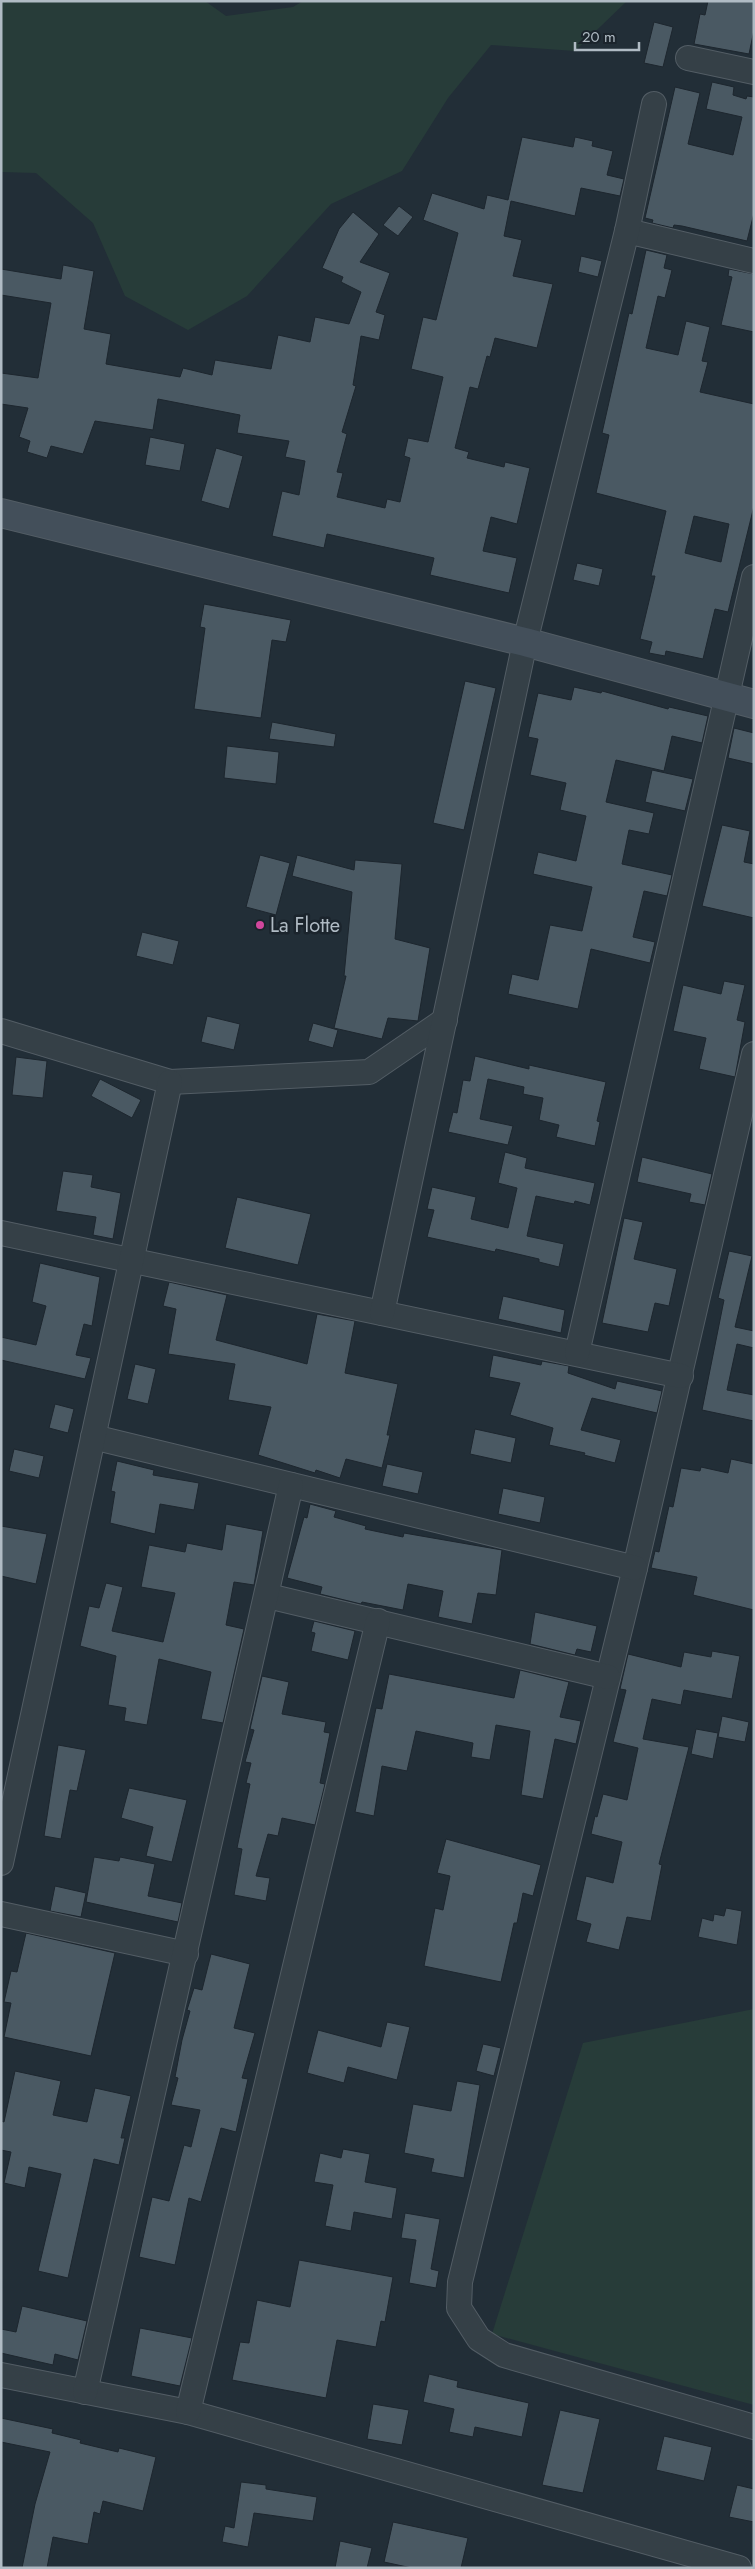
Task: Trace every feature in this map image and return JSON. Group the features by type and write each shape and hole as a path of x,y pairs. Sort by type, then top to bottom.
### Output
{"main road":[{"path":"1,513 525,642 754,704"}],"street":[{"path":"688,58 754,72"},
{"path":"382,1313 525,642 627,231 654,104"},
{"path":"627,231 754,261"},
{"path":"577,1353 754,577"},
{"path":"1,1031 170,1082 369,1072 445,1020"},
{"path":"754,1054 681,1376 460,2282 459,2308 479,2340 504,2355 754,2427"},
{"path":"1,1863 170,1082"},
{"path":"1,1234 681,1376"},
{"path":"93,1437 635,1568"},
{"path":"85,2392 268,1596 291,1485"},
{"path":"268,1596 608,1677"},
{"path":"188,2412 378,1621"},
{"path":"1,1914 186,1954"},
{"path":"1,2375 188,2412 739,2568"}],"green space":[{"path":"1,1 205,1 226,16 293,7 303,1 627,1 575,51 491,45 448,98 402,171 331,204 247,296 188,330 125,296 93,223 36,173 1,172"},
{"path":"754,2009 754,2405 492,2334 583,2043"}],"building":[{"path":"708,1 754,1 754,30 749,54 694,44 700,14 705,15"},
{"path":"654,22 673,27 663,67 644,63"},
{"path":"712,82 734,87 733,95 746,99 747,96 754,97 754,213 747,241 682,226 674,225 673,228 652,223 653,220 645,218 675,87 700,93 688,144 733,155 742,117 706,109"},
{"path":"522,137 573,147 575,137 593,141 592,146 613,151 607,175 624,179 620,196 581,188 575,216 511,201 504,236 522,240 513,276 553,284 537,348 495,338 490,357 487,356 478,389 470,387 455,448 469,452 467,458 504,467 505,462 530,468 517,524 491,517 483,551 517,558 509,593 430,575 434,558 327,534 324,548 272,536 282,491 299,495 305,461 285,457 289,441 237,433 240,415 158,399 153,430 95,421 83,454 51,446 47,458 27,452 30,441 19,437 28,408 1,404 1,373 38,378 51,303 1,295 1,269 61,279 63,265 94,271 84,329 111,334 106,364 180,377 183,368 212,375 215,360 271,369 278,335 310,342 315,317 349,324 361,292 341,282 343,277 322,268 339,229 353,212 379,234 360,262 390,273 376,312 385,315 379,340 361,336 353,385 356,386 342,432 347,434 337,472 343,473 337,497 385,508 387,499 400,502 410,458 404,456 408,438 428,442 443,377 411,369 423,317 436,320 458,233 423,220 432,193 484,209 487,195 508,200"},
{"path":"399,206 413,217 398,236 383,225"},
{"path":"646,250 667,255 664,268 672,270 665,298 658,296 646,348 678,355 686,321 710,327 702,361 708,362 700,392 754,404 754,506 728,612 715,609 703,659 666,651 665,656 649,653 652,642 640,639 655,576 651,576 666,511 596,493 609,435 602,433 629,313 632,314","holes":["694,516 729,524 721,562 685,553"]},
{"path":"581,256 602,261 598,277 578,272"},
{"path":"729,269 754,274 754,332 721,325 732,277 728,276"},
{"path":"150,437 185,444 180,471 145,465"},
{"path":"216,448 243,456 229,509 201,501"},
{"path":"577,563 603,569 599,586 573,580"},
{"path":"204,604 291,620 286,642 272,640 261,718 194,709 205,628 200,627"},
{"path":"465,681 496,688 464,830 433,823"},
{"path":"574,687 601,693 602,691 668,709 669,707 708,716 702,743 672,736 664,771 616,760 606,802 654,813 649,834 629,830 622,864 672,875 667,896 644,891 633,937 655,942 650,963 591,949 578,1009 508,994 512,974 538,980 550,925 582,931 592,887 533,874 538,852 576,861 586,816 560,810 566,783 530,775 538,739 528,737 538,693 571,700"},
{"path":"272,722 336,734 334,747 269,739"},
{"path":"734,728 754,733 754,764 728,758"},
{"path":"227,746 279,752 276,784 224,778"},
{"path":"652,770 693,779 685,811 645,802"},
{"path":"722,825 750,831 744,862 754,864 754,918 702,906"},
{"path":"260,855 290,863 276,915 246,907"},
{"path":"297,855 354,870 355,860 402,864 395,939 430,948 418,1021 388,1018 382,1039 334,1028 346,976 344,976 352,892 292,876"},
{"path":"142,932 179,941 173,965 136,956"},
{"path":"724,981 745,985 737,1020 745,1022 735,1077 699,1069 706,1038 673,1031 683,985 721,994"},
{"path":"207,1016 240,1024 234,1050 201,1042"},
{"path":"313,1023 338,1030 333,1048 308,1041"},
{"path":"475,1056 529,1069 529,1065 606,1082 597,1121 600,1122 595,1146 556,1137 559,1125 539,1120 543,1098 523,1094 524,1087 488,1079 480,1119 513,1126 508,1145 448,1132 453,1112 457,1113 463,1080 470,1081"},
{"path":"16,1057 47,1061 43,1098 12,1095"},
{"path":"100,1079 141,1100 132,1118 91,1096"},
{"path":"505,1152 527,1158 525,1168 595,1183 590,1205 575,1201 574,1204 536,1196 527,1236 564,1244 559,1267 539,1262 539,1259 496,1249 495,1252 427,1237 434,1210 427,1209 432,1187 476,1197 471,1219 508,1228 517,1188 498,1183"},
{"path":"642,1157 712,1174 705,1205 689,1202 691,1194 637,1182"},
{"path":"63,1171 93,1175 91,1187 121,1193 113,1239 93,1235 96,1217 56,1211"},
{"path":"237,1197 311,1214 298,1265 225,1248"},
{"path":"624,1218 643,1222 634,1259 677,1269 669,1306 655,1303 648,1332 602,1323"},
{"path":"729,1251 752,1256 735,1327 754,1331 754,1348 737,1344 727,1390 754,1395 754,1421 702,1410 724,1300 718,1298"},
{"path":"40,1263 100,1277 92,1326 84,1324 76,1355 91,1358 85,1379 1,1360 1,1337 36,1345 46,1306 32,1302"},
{"path":"169,1282 227,1295 216,1340 307,1364 317,1314 355,1321 345,1373 398,1384 387,1435 390,1435 382,1468 346,1459 340,1478 316,1470 315,1473 258,1455 271,1407 228,1400 235,1364 168,1354 176,1309 163,1306"},
{"path":"503,1296 565,1310 561,1333 498,1319"},
{"path":"493,1355 541,1365 542,1361 569,1366 568,1373 615,1389 617,1381 662,1391 657,1413 592,1398 581,1430 621,1440 615,1463 584,1455 585,1453 549,1445 553,1428 510,1415 520,1383 489,1377"},
{"path":"135,1364 156,1369 148,1404 127,1399"},
{"path":"55,1404 74,1409 68,1433 49,1428"},
{"path":"475,1429 516,1438 511,1463 470,1454"},
{"path":"14,1449 44,1456 39,1478 9,1471"},
{"path":"731,1459 754,1464 754,1610 693,1595 697,1577 651,1568 655,1551 659,1552 669,1506 673,1507 681,1468 700,1471 701,1467 728,1473"},
{"path":"117,1461 154,1470 153,1475 199,1483 194,1510 160,1504 155,1534 110,1523 115,1492 111,1491"},
{"path":"387,1464 423,1472 418,1494 382,1486"},
{"path":"503,1488 545,1497 540,1523 498,1514"},
{"path":"310,1504 336,1511 334,1517 366,1526 365,1529 403,1537 404,1533 502,1550 496,1595 478,1593 472,1624 438,1617 443,1591 408,1584 403,1610 362,1602 361,1604 320,1594 322,1587 287,1578 304,1517 307,1518"},
{"path":"226,1524 263,1531 254,1585 234,1582 226,1625 244,1629 223,1723 201,1719 211,1672 159,1659 147,1725 124,1721 126,1708 108,1705 116,1656 80,1646 89,1606 99,1608 106,1583 123,1587 112,1631 163,1642 175,1593 141,1587 149,1545 185,1552 187,1543 222,1550"},
{"path":"1,1526 47,1534 36,1584 1,1576"},
{"path":"535,1612 597,1626 591,1652 577,1649 575,1655 530,1644"},
{"path":"314,1621 355,1631 348,1660 311,1651 315,1633 311,1632"},
{"path":"712,1651 740,1656 732,1699 684,1690 681,1705 652,1699 643,1739 689,1747 659,1864 662,1865 651,1921 627,1917 619,1950 586,1942 591,1924 576,1920 586,1876 613,1883 622,1842 591,1834 595,1816 597,1817 603,1794 627,1800 638,1748 613,1742 626,1690 620,1689 628,1654 681,1667 684,1652 711,1657"},
{"path":"520,1670 569,1682 560,1717 581,1721 576,1744 555,1739 543,1799 521,1795 530,1731 496,1725 490,1760 471,1757 473,1743 416,1731 407,1771 382,1766 374,1816 355,1812 376,1708 382,1709 389,1674 514,1698"},
{"path":"262,1676 289,1682 282,1714 326,1722 324,1732 330,1733 320,1783 325,1784 315,1825 282,1818 278,1836 268,1834 256,1876 270,1878 266,1901 234,1895 242,1849 237,1848 250,1784 246,1783 251,1763 245,1762 254,1730 250,1729"},
{"path":"722,1716 749,1722 745,1742 718,1737"},
{"path":"696,1729 718,1733 713,1759 691,1754"},
{"path":"58,1745 86,1750 77,1791 70,1790 61,1839 44,1836"},
{"path":"129,1788 187,1800 172,1862 146,1856 153,1827 121,1818"},
{"path":"446,1839 541,1865 533,1896 523,1893 517,1923 514,1923 501,1982 424,1966 435,1908 443,1910 450,1876 437,1873"},
{"path":"94,1857 119,1861 120,1857 155,1864 148,1896 182,1903 178,1922 86,1902"},
{"path":"55,1886 86,1893 81,1917 50,1911"},
{"path":"726,1908 742,1911 737,1945 698,1937 702,1918 713,1921 714,1914 724,1916"},
{"path":"26,1933 115,1953 91,2056 4,2037 11,2003 4,2002 11,1971 17,1972"},
{"path":"211,1954 250,1964 234,2028 255,2033 242,2078 248,2079 236,2132 221,2128 201,2202 189,2198 175,2265 139,2257 152,2197 169,2201 184,2145 191,2147 200,2110 171,2105 178,2078 175,2077 182,2040 190,2011 187,2010 194,1988 202,1990"},
{"path":"387,2022 410,2027 397,2080 348,2067 344,2083 307,2073 318,2030 381,2047"},
{"path":"483,2044 501,2048 494,2076 476,2071"},
{"path":"15,2071 61,2081 53,2115 87,2122 95,2088 131,2096 121,2138 125,2138 119,2165 94,2159 68,2278 38,2271 61,2174 29,2167 25,2188 4,2183 11,2152 1,2150 1,2121 4,2122"},
{"path":"457,2081 480,2085 464,2178 431,2172 434,2159 404,2153 413,2104 451,2111"},
{"path":"343,2149 370,2154 365,2182 397,2188 392,2219 354,2212 351,2231 325,2226 333,2185 314,2182 320,2153 341,2158"},
{"path":"405,2213 440,2219 431,2269 439,2271 436,2288 409,2283 416,2240 401,2238"},
{"path":"299,2260 393,2277 385,2322 381,2321 376,2347 337,2340 326,2398 232,2380 240,2342 249,2343 257,2300 290,2307"},
{"path":"22,2306 87,2321 78,2360 55,2354 53,2365 1,2353 1,2329 16,2332"},
{"path":"140,2328 192,2338 180,2386 131,2376"},
{"path":"429,2374 458,2381 457,2387 529,2403 522,2437 475,2427 473,2437 449,2432 454,2409 423,2402"},
{"path":"373,2404 409,2410 402,2445 367,2439"},
{"path":"560,2410 600,2419 583,2493 542,2485"},
{"path":"1,2418 53,2429 52,2433 81,2440 80,2443 118,2452 119,2448 156,2457 143,2511 103,2501 100,2514 94,2512 88,2544 53,2537 47,2568 22,2568 35,2504 50,2452 1,2442"},
{"path":"664,2436 712,2447 704,2481 656,2470"},
{"path":"241,2482 266,2485 266,2489 317,2497 313,2521 254,2513 248,2547 222,2542 225,2526 234,2528"},
{"path":"737,2485 754,2489 754,2522 729,2517"},
{"path":"393,2522 468,2538 461,2568 412,2568 384,2562"},
{"path":"340,2541 372,2548 367,2568 335,2568"}],"place":[{"name":"La Flotte","path":"260,925"}]}
